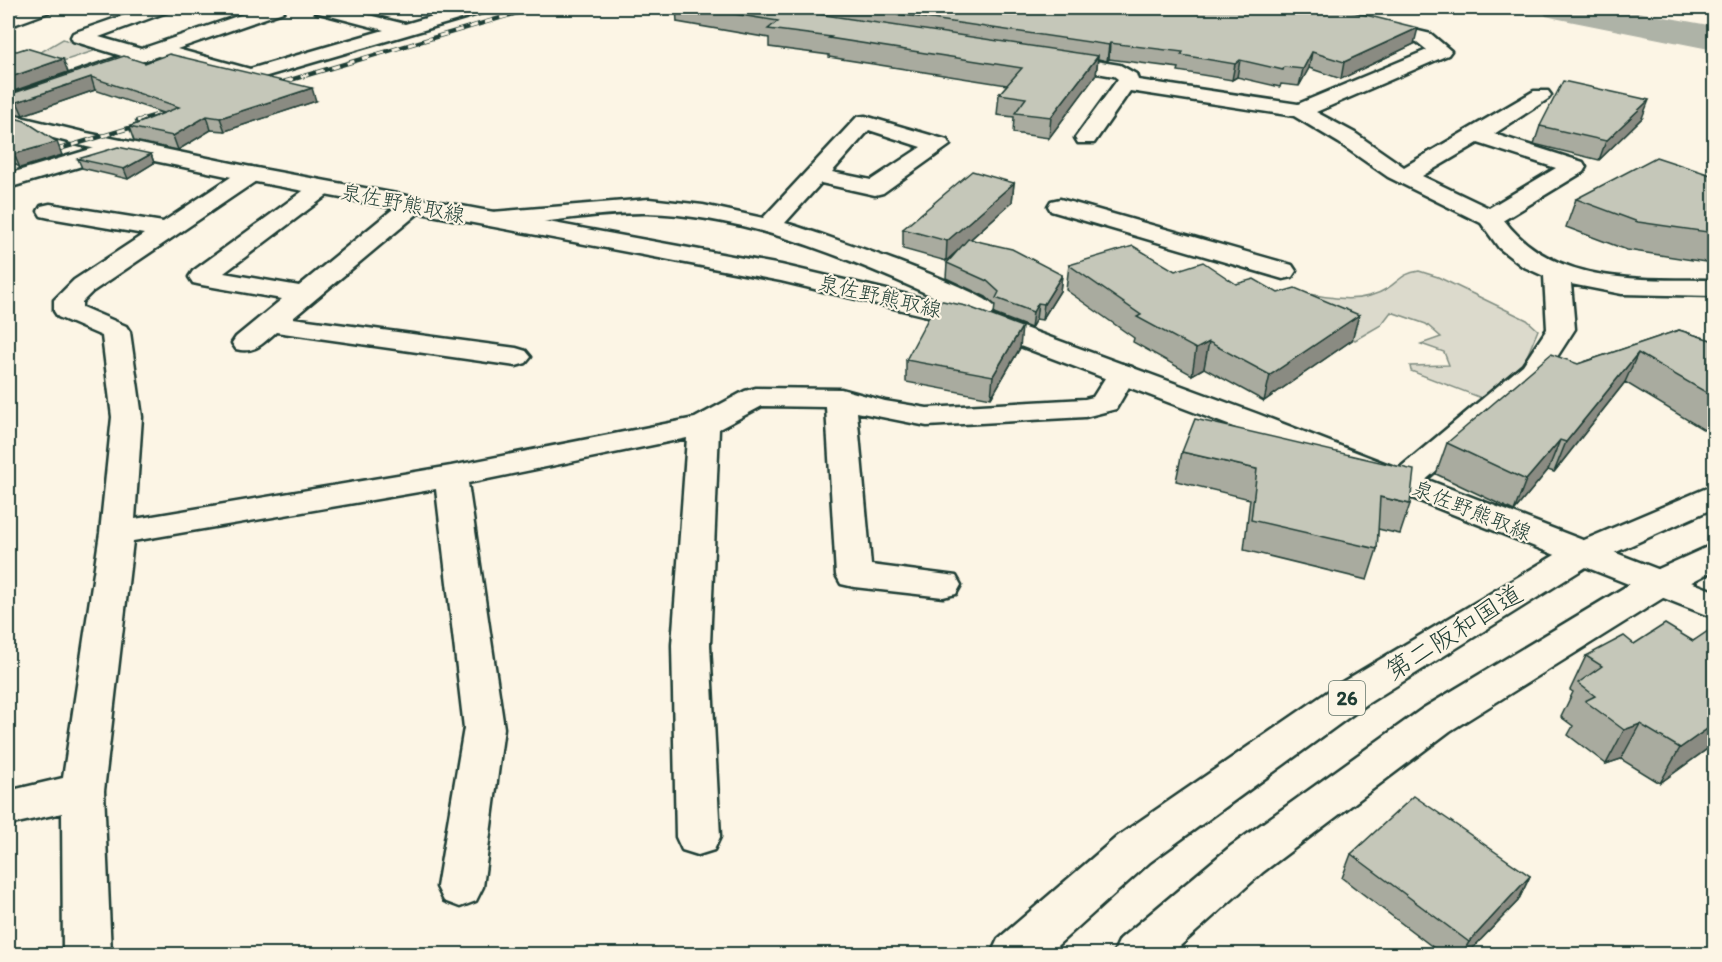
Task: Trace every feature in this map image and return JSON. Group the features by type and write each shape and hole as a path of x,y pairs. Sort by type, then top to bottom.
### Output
{"main road":[{"path":"8,22 43,8"},
{"path":"161,8 80,37 250,75 479,8"},
{"path":"8,102 277,8"},
{"path":"321,8 405,29"},
{"path":"1300,111 1441,51 1424,38 1301,8"},
{"path":"1028,57 1120,71 1129,78 1086,138"},
{"path":"1124,84 1300,111 1404,176 1490,218 1498,232 1518,254 1538,265 1624,286 1714,288"},
{"path":"1404,176 1541,95"},
{"name":"泉佐野熊取線","path":"8,120 121,147 251,174 781,273 974,319 1122,373 1714,605"},
{"path":"1475,135 1575,167 1490,218"},
{"path":"8,182 121,147"},
{"path":"87,954 83,791 117,533 127,417 116,332 68,311 68,300 82,286 251,174"},
{"path":"768,227 816,175"},
{"path":"304,295 202,277 322,188"},
{"path":"246,343 413,205"},
{"path":"492,219 633,206 687,211 768,227 891,266 982,308"},
{"path":"1060,206 1283,271"},
{"path":"50,211 167,230"},
{"path":"1402,483 1534,370 1561,329 1557,271"},
{"path":"270,323 516,357"},
{"path":"117,533 451,476 704,425 756,397 841,398 882,410 927,417 1085,408 1105,403 1122,373"},
{"path":"841,398 854,576 943,585"},
{"path":"698,837 691,645 704,425"},
{"path":"451,476 484,728 460,886"},
{"name":"第二阪和国道","path":"1015,954 1134,849 1353,694 1582,554 1714,495"},
{"path":"1137,954 1247,859 1437,720 1658,584 1714,556"},
{"path":"8,808 83,791"}],"shaded area":[{"path":"63,39 97,50 57,63 34,56"},
{"path":"1419,271 1438,277 1527,320 1538,330 1522,368 1484,399 1411,371 1410,366 1449,365 1444,352 1421,344 1441,337 1426,324 1391,312 1381,325 1355,340 1292,291 1353,299 1377,294 1405,275"}],"building":[{"path":"697,8 778,8 1098,56 1051,117 1015,113 1026,98 999,94 1022,68 768,29 778,21"},
{"path":"857,8 1338,8 1418,28 1344,62 1312,52 1303,69 1284,67 1283,70 1240,60 1235,64 1181,55 1183,52 1110,43 1109,45"},
{"path":"26,48 63,59 8,78 8,50 17,51"},
{"path":"169,54 312,88 220,118 207,116 173,136 129,127 179,107 91,77 17,102 8,100 8,95 124,56 145,63"},
{"path":"1563,81 1649,100 1606,141 1540,126"},
{"path":"8,116 25,121 57,142 14,154 8,149"},
{"path":"118,147 151,154 124,169 78,159"},
{"path":"1656,157 1714,176 1714,233 1638,222 1576,199"},
{"path":"972,171 1014,183 947,241 903,229"},
{"path":"968,239 1012,249 1062,275 1044,304 1038,303 1033,312 996,298 999,292 987,281 947,263"},
{"path":"1133,246 1175,271 1203,262 1236,284 1254,279 1278,293 1295,288 1359,315 1270,375 1209,342 1196,349 1137,317 1141,315 1069,265"},
{"path":"938,300 966,306 1022,327 993,376 906,360"},
{"path":"1679,330 1714,341 1714,397 1638,353 1566,442 1560,440 1526,480 1447,443 1551,354 1578,364"},
{"path":"1195,419 1414,470 1410,504 1380,497 1377,549 1251,520 1257,469 1182,452"},
{"path":"1665,624 1693,641 1711,629 1714,631 1714,724 1680,748 1640,724 1624,730 1585,701 1595,696 1578,683 1602,666 1586,656 1624,636 1634,644"},
{"path":"1414,796 1530,876 1469,942 1351,854"}],"waterway":[{"path":"1559,8 1714,38"}],"railway":[{"path":"270,86 534,8"},
{"path":"137,121 177,109"},
{"path":"26,159 146,123"},
{"path":"8,164 31,157"}]}
